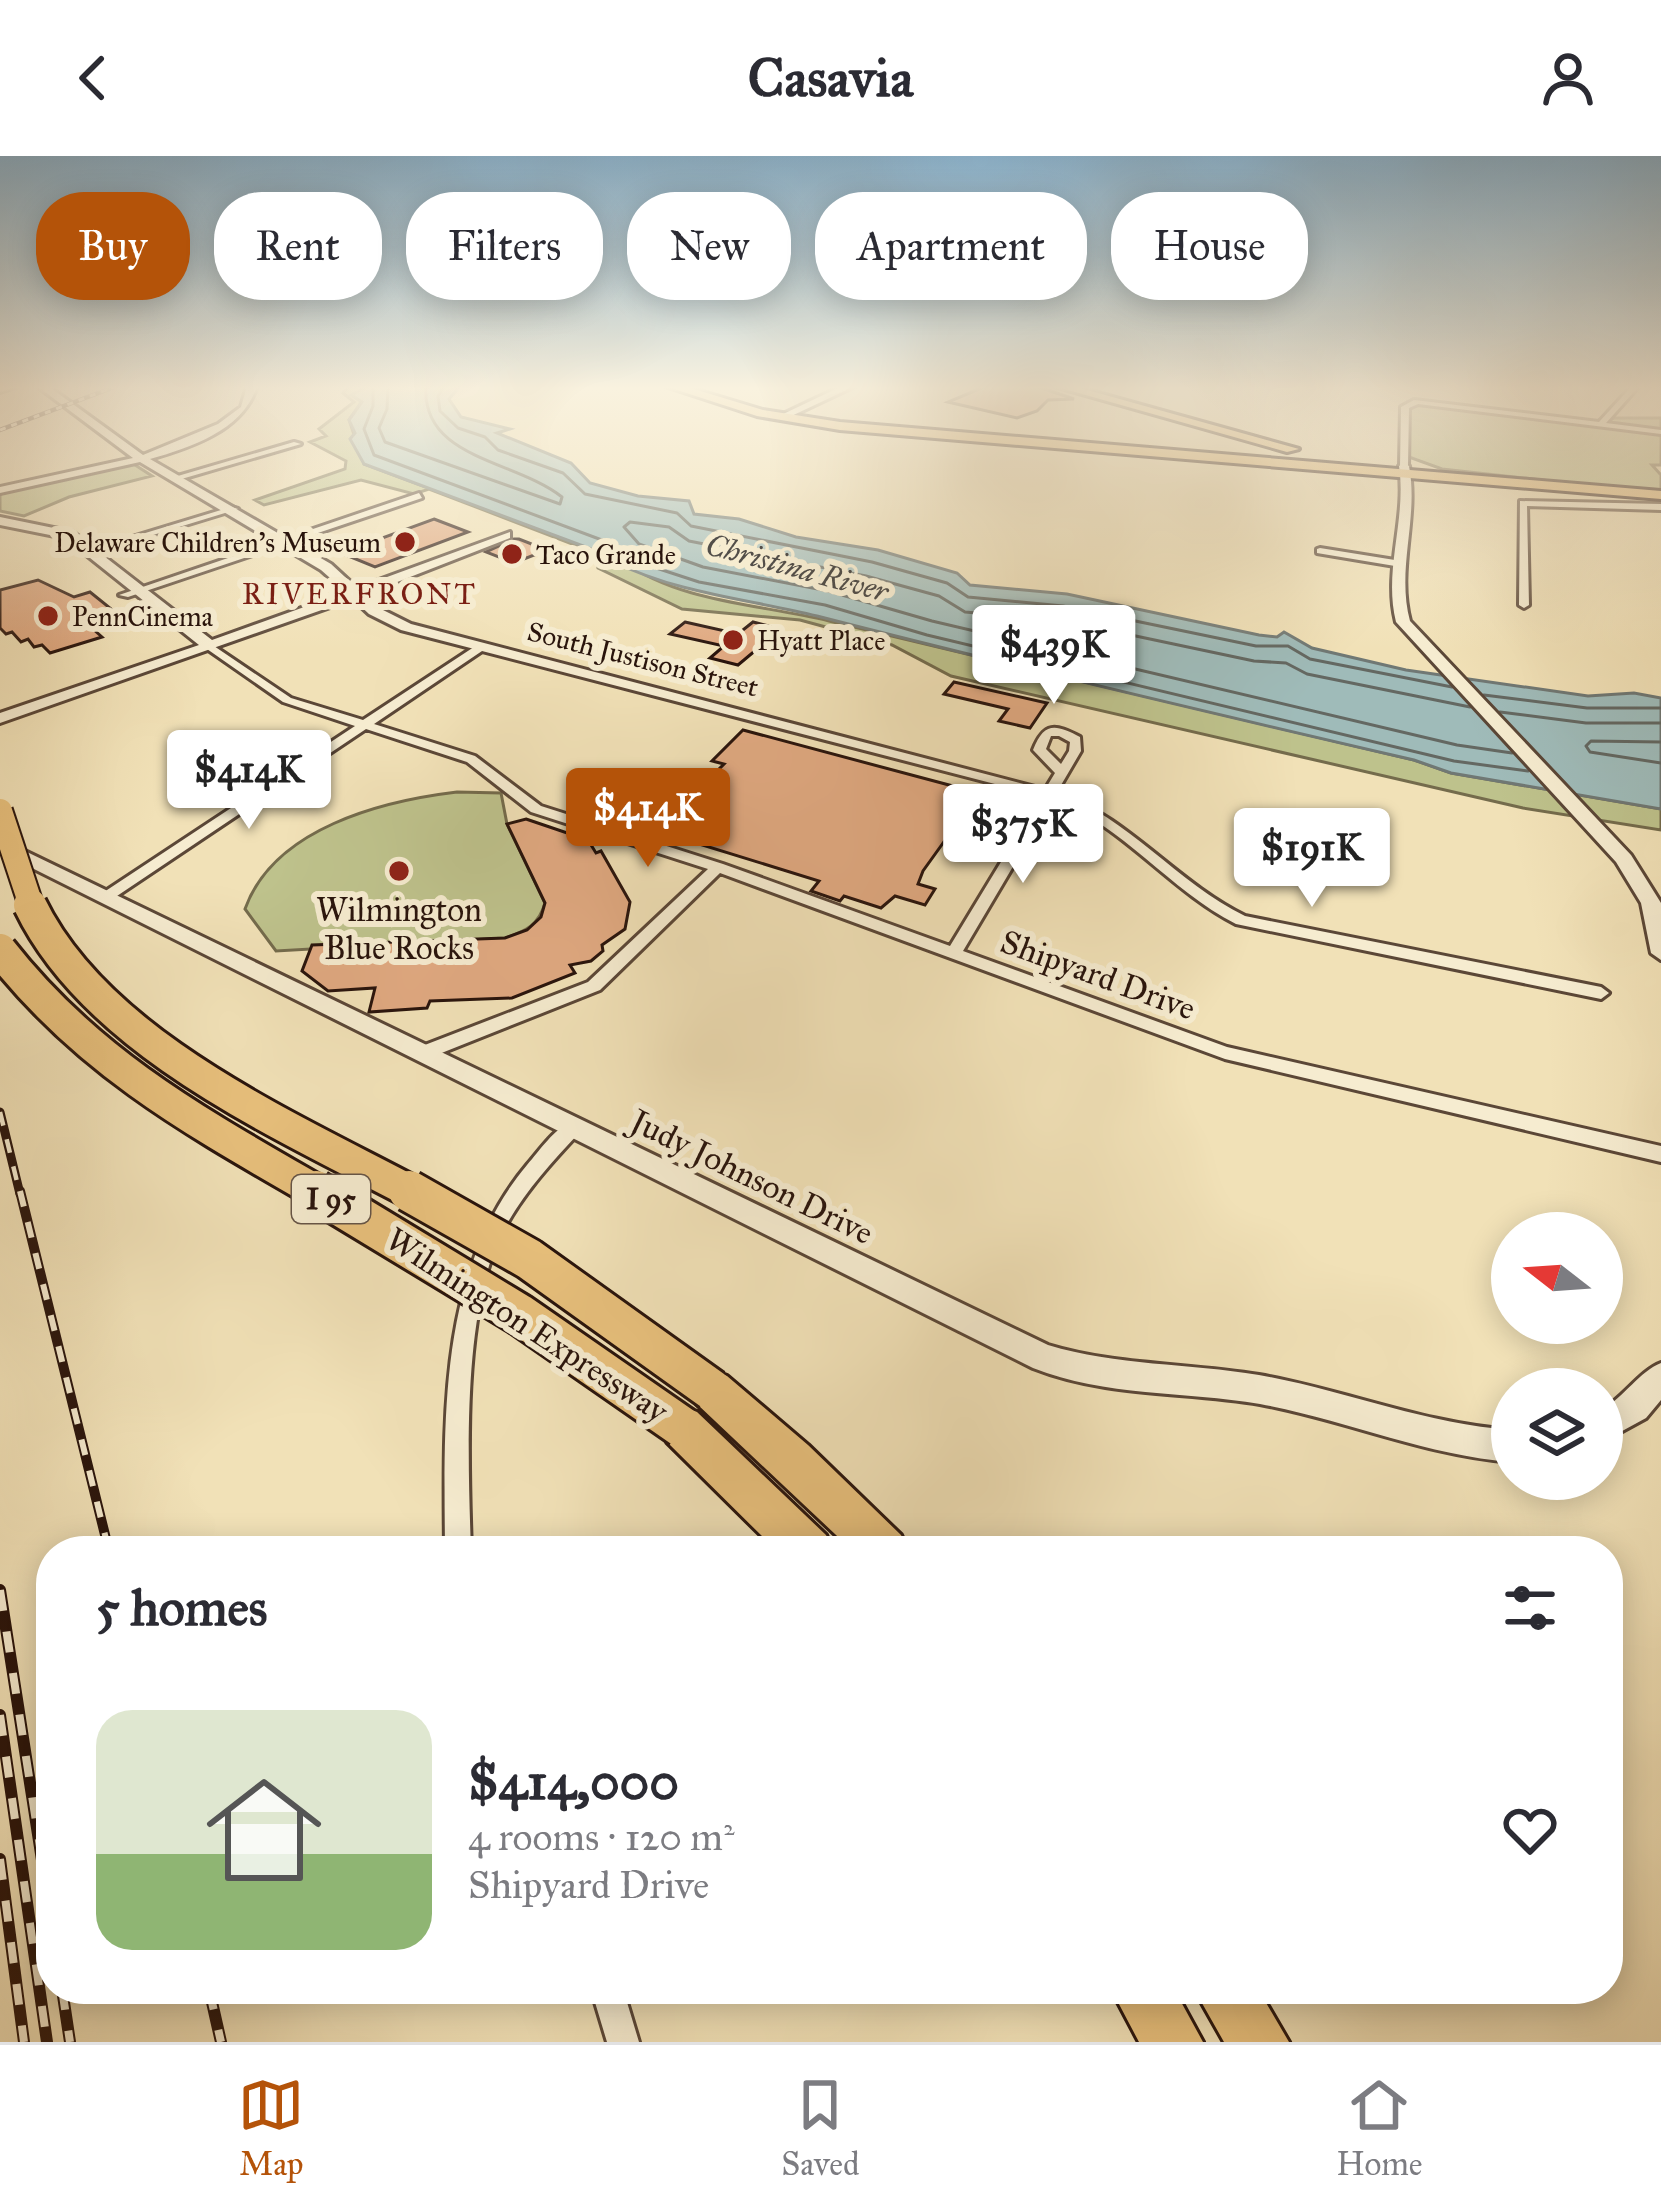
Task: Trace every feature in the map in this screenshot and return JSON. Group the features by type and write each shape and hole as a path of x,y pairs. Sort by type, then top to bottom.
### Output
{"highway":[{"name":"Wilmington Expressway","path":"0,812 16,880 29,908 58,951 127,1022 200,1074 504,1244 712,1390 794,1460 870,1536"},
{"name":"Wilmington Expressway","path":"0,950 42,1004 115,1070 524,1316 682,1427 795,1536"},
{"path":"1149,2004 1173,2042"},
{"path":"1233,2004 1259,2042"}],"main road":[{"path":"1452,474 1661,494"},
{"path":"1454,474 1661,494"},
{"path":"1544,486 1575,493 1585,502"}],"street":[{"path":"0,490 67,474"},
{"name":"South Justison Street","path":"168,474 234,509 334,573 392,622 1049,793"},
{"path":"175,478 189,474"},
{"path":"1405,474 1397,593 1400,617 1436,661 1593,824 1645,890 1656,917 1661,953"},
{"path":"124,595 418,496"},
{"path":"1524,605 1521,506 1585,502 1661,507"},
{"path":"91,551 234,509"},
{"path":"2,521 62,532 211,646"},
{"path":"0,718 356,594 506,535"},
{"path":"1320,551 1401,564"},
{"name":"Shipyard Drive","path":"211,646 278,696 461,754 536,808 718,867 1246,1060 1661,1154"},
{"path":"106,897 481,646"},
{"path":"954,953 1062,772"},
{"path":"1049,793 1087,808 1207,904 1241,920 1601,993"},
{"name":"Judy Johnson Drive","path":"0,845 1000,1339 1062,1365 1128,1380 1259,1390 1438,1439 1491,1443"},
{"path":"423,1053 594,986 718,867"},
{"path":"458,1536 464,1369 484,1251 524,1182 572,1128"},
{"path":"1623,1414 1661,1377"},
{"path":"612,2004 623,2042"}],"green space":[{"path":"85,474 152,476 69,497 24,516 0,511 0,494"},
{"path":"330,474 391,474 621,560 695,594 829,621 1414,760 1451,773 1661,809 1661,830 1523,808 951,676 892,645 800,620 682,609 598,568 596,557 575,545 429,489 414,494 361,480 264,505 255,500"},
{"path":"1488,474 1660,474 1661,493"},
{"name":"Wilmington Blue Rocks","path":"457,792 501,793 507,824 545,903 525,930 505,938 276,951 245,909 259,881 305,839 365,812"}],"water":[{"name":"Christina River","path":"391,474 581,474 590,483 638,496 689,501 694,514 739,519 796,537 878,550 957,573 970,585 1067,594 1259,635 1277,637 1284,632 1312,648 1406,670 1588,696 1634,693 1661,698 1661,809 1451,773 1414,760 714,595 639,573 614,562 618,559"}],"building":[{"name":"Delaware Children's Museum","path":"434,519 468,532 375,567 341,553"},
{"name":"Taco Grande","path":"514,539 547,550 514,563 486,552"},
{"name":"PennCinema","path":"38,580 74,597 90,592 110,608 93,613 98,618 92,620 100,627 93,629 102,637 50,653 28,639 21,642 12,632 6,634 0,628 0,590"},
{"name":"Hyatt Place","path":"685,622 738,634 753,622 781,629 738,665 710,658 724,646 670,634"},
{"path":"954,682 1047,703 1030,728 999,721 1008,709 944,694"},
{"path":"743,730 979,793 923,871 918,884 935,889 925,905 895,896 881,908 844,896 840,901 811,891 819,881 657,831 724,764 712,761"},
{"path":"526,819 588,840 596,853 601,851 630,902 625,929 602,945 603,951 591,961 570,965 575,973 512,998 430,1001 427,1008 369,1012 375,988 328,991 302,971 312,945 505,938 527,930 541,917 545,903 507,824"}],"railway":[{"path":"0,1112 20,1194"},
{"path":"20,1191 105,1536"},
{"path":"0,1590 36,1822"},
{"path":"0,1715 36,1965"},
{"path":"0,1859 24,2042"},
{"path":"42,2004 47,2042"},
{"path":"64,2004 70,2042"},
{"path":"212,2004 221,2042"}],"place":[{"name":"Delaware Children's Museum","path":"405,542"},
{"name":"Taco Grande","path":"512,554"},
{"name":"PennCinema","path":"48,616"},
{"name":"Hyatt Place","path":"733,640"},
{"name":"Wilmington Blue Rocks","path":"399,871"}],"district":[{"name":"RIVERFRONT","path":"360,594"}]}
